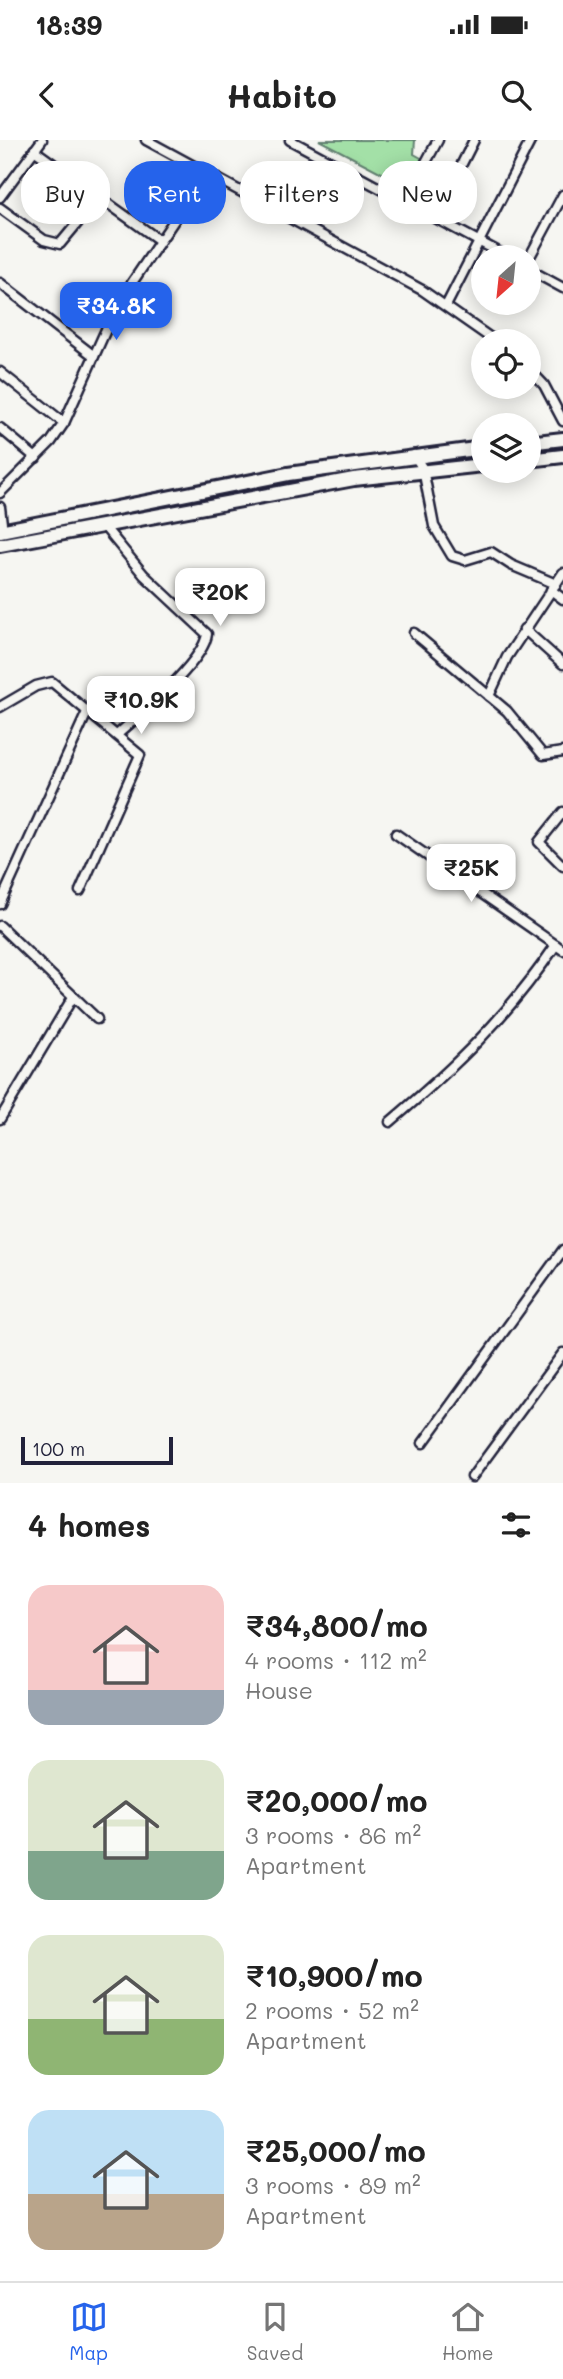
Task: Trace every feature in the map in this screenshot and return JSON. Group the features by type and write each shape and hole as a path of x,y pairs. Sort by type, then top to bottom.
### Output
{"main road":[{"path":"541,442 563,439"},
{"path":"1,531 288,474 471,449"},
{"path":"541,459 563,456"},
{"path":"3,545 423,469 471,466"}],"street":[{"path":"0,197 41,140"},
{"path":"146,140 186,161"},
{"path":"290,140 378,187"},
{"path":"427,161 438,140"},
{"path":"463,161 474,140"},
{"path":"447,304 531,140"},
{"path":"34,150 50,161"},
{"path":"226,184 447,304 479,329"},
{"path":"536,245 563,195"},
{"path":"110,203 159,240"},
{"path":"0,208 21,223"},
{"path":"22,224 44,240 60,244 77,224"},
{"path":"0,493 36,458 64,423 117,305 170,224"},
{"path":"448,224 486,245"},
{"path":"541,276 563,288"},
{"path":"0,283 94,356"},
{"path":"0,372 64,423"},
{"path":"541,382 561,410 563,421"},
{"path":"0,428 36,458"},
{"path":"414,455 423,469 434,526 452,556 461,561 491,552 553,587 563,599"},
{"path":"0,507 3,545"},
{"path":"103,525 144,575 207,634 202,648 186,668 117,735"},
{"path":"489,696 524,629 563,573"},
{"path":"524,629 563,664"},
{"path":"414,632 515,719 543,755 563,752"},
{"path":"0,707 47,681 58,685 137,751 140,760 80,891"},
{"path":"0,904 88,710"},
{"path":"563,813 539,842 563,866"},
{"path":"390,1122 481,1041 559,948 396,834"},
{"path":"0,926 97,1019"},
{"path":"0,1119 73,997"},
{"path":"422,1443 563,1250"},
{"path":"472,1477 563,1353"}],"green space":[{"path":"319,140 415,140 414,154 427,161 378,161 378,171 364,164 364,161 359,161"}]}
